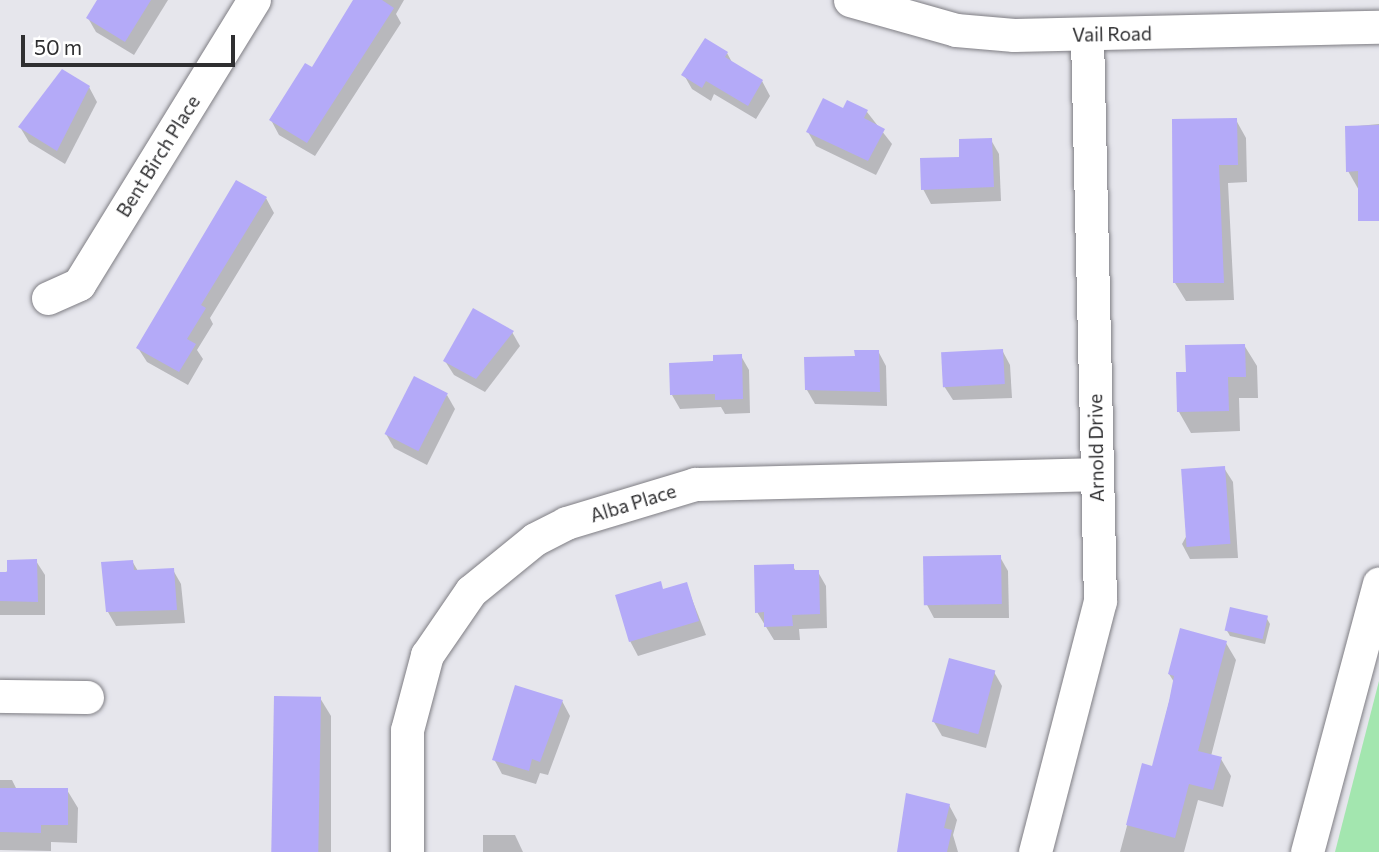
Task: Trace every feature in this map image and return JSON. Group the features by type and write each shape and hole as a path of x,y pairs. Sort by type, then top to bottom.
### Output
{"street":[{"name":"Bent Birch Place","path":"48,298 79,284 254,0"},
{"name":"Vail Road","path":"850,0 956,30 1087,35 1345,14 1379,27"},
{"name":"Arnold Drive","path":"1035,852 1100,601 1087,35"},
{"name":"Alba Place","path":"407,852 407,730 414,692 427,655 471,591 535,539 566,523 695,484 1096,474"},
{"path":"1307,852 1379,583"},
{"path":"0,696 87,697"}],"green space":[{"path":"1379,681 1379,852 1335,852"}],"building":[{"path":"97,0 151,0 125,42 86,18"},
{"path":"353,0 382,0 394,8 307,143 269,120 305,63 312,67"},
{"path":"705,38 728,52 725,57 763,80 748,106 706,81 702,88 681,75"},
{"path":"62,69 90,86 57,151 18,127"},
{"path":"823,98 843,108 847,100 868,110 864,118 885,129 868,161 806,132"},
{"path":"1237,118 1238,165 1219,165 1224,283 1173,283 1172,119"},
{"path":"1379,125 1379,221 1358,221 1358,171 1346,172 1345,126"},
{"path":"992,138 994,187 921,190 920,158 959,157 959,139"},
{"path":"236,180 267,197 201,305 206,308 187,339 196,344 179,372 136,348"},
{"path":"473,308 514,331 476,379 443,361"},
{"path":"1245,344 1246,377 1228,377 1229,411 1177,412 1176,372 1186,372 1185,345"},
{"path":"1003,349 1005,384 943,387 941,352"},
{"path":"854,350 879,350 880,392 805,390 804,357 855,356"},
{"path":"742,354 743,399 715,400 715,394 670,395 669,363 713,361 713,355"},
{"path":"414,376 448,393 418,451 384,434"},
{"path":"1225,466 1230,544 1187,547 1181,469"},
{"path":"1001,555 1002,604 924,605 923,556"},
{"path":"37,559 38,602 0,601 0,572 7,572 7,560"},
{"path":"133,560 134,570 174,568 177,610 106,612 101,562"},
{"path":"794,564 794,570 819,570 820,614 792,615 793,626 764,627 764,612 755,613 754,565"},
{"path":"661,581 663,589 687,582 699,621 629,642 615,595"},
{"path":"1230,607 1268,616 1263,639 1225,630"},
{"path":"1180,628 1227,641 1198,751 1222,757 1213,790 1189,784 1175,838 1126,825 1142,763 1152,766 1169,701 1174,676 1168,674"},
{"path":"949,658 995,670 978,734 932,722"},
{"path":"515,685 563,700 540,762 532,759 529,771 492,760"},
{"path":"274,696 321,697 318,852 271,852"},
{"path":"0,788 68,788 68,825 41,825 41,833 0,832"},
{"path":"906,793 950,804 944,828 952,830 947,852 897,852"}]}
